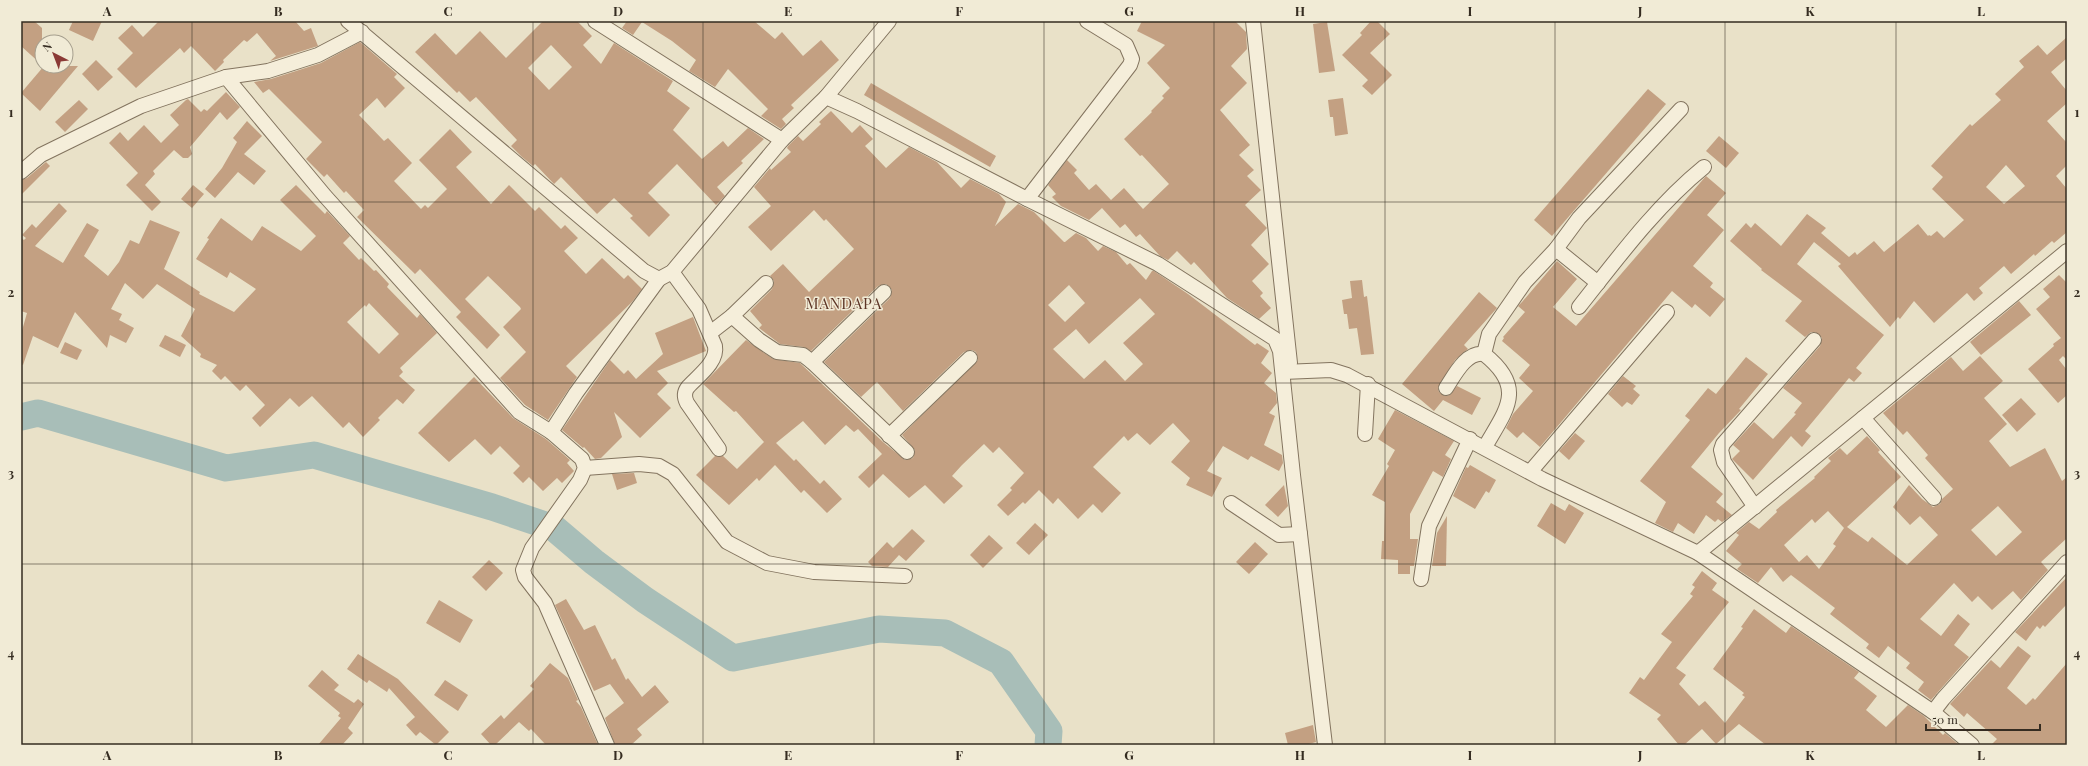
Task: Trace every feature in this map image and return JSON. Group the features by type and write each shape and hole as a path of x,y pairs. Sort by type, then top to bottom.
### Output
{"street":[{"path":"348,21 644,271 659,279"},
{"path":"595,21 782,140"},
{"path":"551,432 576,393 659,279 672,272 782,140 826,97 889,21"},
{"path":"1027,199 1130,65 1132,59 1126,45 1087,21"},
{"path":"1253,21 1290,371 1300,534 1325,745"},
{"path":"21,172 45,153 141,106 226,77 268,71 318,55 362,32"},
{"path":"226,77 325,196 519,412 551,432 582,459 585,468 580,480 532,548 523,570 525,577 545,603 607,745"},
{"path":"826,97 858,111 1027,199 1158,264 1275,339 1290,371"},
{"path":"1484,354 1489,334 1526,282 1556,249 1579,218 1681,109"},
{"path":"1579,307 1638,233 1690,178 1704,167"},
{"path":"1556,249 1598,283"},
{"path":"1698,553 2067,251"},
{"path":"672,272 700,309 715,346 715,355 685,391 685,396 687,403 719,449"},
{"path":"710,333 732,316 766,283"},
{"path":"812,362 884,292"},
{"path":"1530,472 1667,312"},
{"path":"732,316 759,340 778,352 803,355 812,362 906,452"},
{"path":"1755,507 1724,462 1721,450 1724,444 1814,340"},
{"path":"1446,388 1458,369 1471,357 1484,354"},
{"path":"1484,354 1501,373 1508,383 1510,391 1508,406 1485,447"},
{"path":"889,436 970,358"},
{"path":"1290,371 1331,370 1368,384 1530,472 1698,553 1933,712 1972,745"},
{"path":"1365,434 1368,384"},
{"path":"1863,418 1934,498"},
{"path":"1421,579 1428,526 1470,439"},
{"path":"585,468 639,464 659,466 673,474 727,542 767,564 814,572 905,576"},
{"path":"1231,503 1279,535 1300,534"},
{"path":"1933,712 1943,698 2067,562"}],"building":[{"path":"21,21 34,21 42,28 42,34 34,34 34,58 21,46"},
{"path":"73,21 102,21 93,41 69,30"},
{"path":"159,21 295,21 304,31 311,28 318,46 270,61 276,56 257,33 247,42 244,40 223,60 224,62 215,71 191,46 184,53 180,48 136,88 117,69 133,53 118,38 132,25 143,37"},
{"path":"543,21 577,21 592,36 583,45 601,64 614,43 673,81 667,91 690,108 673,130 702,159 723,141 728,147 748,128 764,139 741,161 743,163 717,187 725,196 716,205 677,164 648,193 670,215 649,237 630,218 633,216 614,198 597,214 561,177 554,184 535,164 533,166 511,146 517,140 476,97 470,102 459,91 457,93 415,52 435,33 456,55 480,31 506,58","holes":["551,45 572,67 549,90 528,68"]},
{"path":"627,21 754,21 775,39 782,32 803,56 821,40 839,60 791,105 794,108 782,119 786,124 781,129 761,116 768,109 728,69 715,87 689,71 696,60 672,41 642,22 633,35 622,28"},
{"path":"1142,21 1235,21 1246,32 1247,49 1231,66 1247,83 1220,110 1250,145 1239,155 1254,170 1247,176 1261,190 1245,205 1267,228 1251,245 1269,264 1252,281 1263,293 1260,296 1271,308 1259,319 1227,298 1194,262 1191,265 1177,251 1168,260 1160,256 1140,234 1136,237 1125,224 1120,228 1102,208 1089,220 1061,206 1052,197 1056,194 1048,185 1067,160 1077,170 1074,173 1089,190 1096,184 1111,200 1124,188 1143,209 1169,184 1142,155 1140,156 1124,139 1152,112 1151,111 1164,98 1162,96 1170,88 1147,63 1165,45 1137,31"},
{"path":"1371,21 1377,21 1390,34 1370,53 1392,75 1372,95 1362,86 1368,80 1342,55 1362,35 1360,33"},
{"path":"1327,22 1335,71 1319,73 1313,24"},
{"path":"2067,37 2067,58 2051,72 2067,91 2067,103 2047,121 2067,143 2067,165 2056,176 2067,189 2067,232 2054,243 2052,241 2035,256 2034,254 2011,274 2004,266 1979,288 1983,293 1974,301 1967,293 1934,323 1914,301 1900,319 1898,317 1890,327 1838,266 1841,264 1814,242 1797,264 1884,335 1856,368 1862,373 1854,382 1849,378 1805,431 1811,436 1802,447 1791,436 1753,480 1732,459 1740,451 1733,445 1754,422 1773,439 1796,414 1794,413 1802,403 1783,388 1820,346 1822,338 1815,332 1811,332 1805,337 1785,321 1802,301 1761,270 1762,269 1730,241 1746,223 1751,228 1755,223 1781,246 1807,214 1826,228 1821,233 1849,257 1855,252 1857,255 1874,241 1884,252 1918,224 1928,236 1931,236 1937,231 1944,238 1964,220 1932,189 1943,177 1931,166 1970,124 1972,126 2001,100 1995,94 2024,67 2019,61 2038,45 2047,55","holes":["2006,165 2025,186 2004,204 1986,187"]},
{"path":"360,42 397,74 394,77 405,88 385,108 377,98 359,115 384,141 388,138 412,163 394,181 421,209 425,205 428,208 447,189 419,160 450,129 472,152 456,167 491,204 509,185 535,211 539,207 561,229 565,225 578,238 564,251 586,274 602,258 624,279 628,275 642,289 632,302 566,366 577,377 548,420 525,405 500,378 526,352 503,327 521,309 520,307 488,276 465,299 500,335 487,349 456,317 461,312 420,269 415,274 357,217 364,210 346,191 344,193 327,174 324,177 306,159 322,142 269,89 263,93 254,82 271,79 321,63"},
{"path":"96,60 113,77 98,91 82,74"},
{"path":"37,74 71,74 40,111 21,93"},
{"path":"871,83 996,156 990,167 864,95"},
{"path":"1648,89 1666,104 1552,236 1534,220"},
{"path":"226,92 240,107 227,120 220,112 190,147 192,154 188,158 183,158 174,150 153,171 155,174 145,185 161,202 152,211 126,185 138,173 109,143 120,132 128,141 144,125 161,143 179,125 170,115 186,100 188,99 201,112 204,109 207,111"},
{"path":"1343,98 1348,134 1335,136 1333,117 1330,117 1328,100"},
{"path":"79,100 88,109 65,132 55,122"},
{"path":"831,111 852,133 860,125 873,139 865,146 886,168 909,147 937,162 961,188 970,179 999,194 1006,202 995,226 1018,204 1034,212 1064,242 1076,233 1086,238 1098,251 1103,246 1116,252 1127,265 1130,263 1146,280 1152,271 1154,271 1188,294 1255,345 1257,343 1269,351 1261,363 1272,373 1264,383 1276,393 1277,403 1269,413 1275,416 1264,445 1282,455 1283,463 1279,471 1251,456 1248,460 1223,446 1207,471 1222,478 1212,497 1186,485 1190,478 1171,462 1190,441 1173,423 1150,445 1137,433 1128,441 1124,436 1093,467 1121,493 1102,513 1093,504 1078,519 1058,498 1053,504 1039,490 1025,504 1023,502 1008,516 997,505 1012,490 1010,488 1024,473 999,447 993,453 984,444 962,465 952,476 963,486 944,504 925,485 909,498 883,474 869,488 858,477 882,454 858,429 854,432 846,425 825,445 803,421 776,443 794,461 796,459 820,484 824,480 842,499 827,513 804,490 801,493 775,465 759,481 757,478 729,505 696,475 715,456 723,456 737,469 764,442 736,411 734,412 703,384 746,340 773,359 800,363 883,442 905,460 913,458 915,450 902,435 978,360 976,352 972,350 964,352 903,411 877,382 861,397 824,362 890,298 892,290 886,284 878,286 811,351 804,347 780,344 759,328 762,325 750,311 772,289 774,281 770,276 783,264 809,292 854,249 826,219 824,221 814,210 771,251 748,227 771,206 754,187 770,168 771,170 791,152 787,148 798,136 803,141 821,124 819,122","holes":["1069,285 1085,303 1065,322 1048,305","1140,298 1155,314 1123,343 1143,364 1125,381 1105,360 1084,379 1053,349 1076,329 1089,344"]},
{"path":"247,121 262,136 244,154 266,171 254,185 238,172 215,198 205,189 222,168 237,142 233,138"},
{"path":"1719,136 1739,153 1726,168 1706,151"},
{"path":"46,162 50,166 21,195 21,180 27,178"},
{"path":"1706,176 1726,193 1707,215 1724,230 1693,266 1713,283 1710,287 1725,299 1710,317 1695,304 1692,308 1672,291 1540,447 1523,432 1517,438 1506,428 1513,414 1533,391 1519,378 1530,365 1502,341 1504,338 1503,337 1525,312 1518,306 1557,261 1577,279 1553,307 1576,326"},
{"path":"193,185 204,194 192,208 181,199"},
{"path":"296,185 325,214 327,211 350,236 343,243 359,260 361,258 374,271 376,270 389,284 387,287 417,318 420,314 437,333 400,368 403,372 399,376 415,390 403,404 397,399 378,418 380,420 363,437 349,422 343,428 312,396 299,407 290,398 260,427 252,418 265,405 246,385 240,391 225,376 221,380 212,371 217,365 200,357 201,354 181,336 195,309 157,284 143,299 125,283 111,309 122,314 119,320 134,328 126,343 110,335 107,348 75,312 58,348 33,336 23,365 21,364 21,334 27,313 21,311 21,238 24,240 26,238 22,235 32,224 36,228 59,203 67,211 35,246 63,263 87,223 99,230 84,256 108,276 119,262 130,240 139,244 150,220 180,232 164,269 200,292 199,294 234,312 256,289 230,272 227,278 196,259 209,239 207,238 221,218 252,241 262,226 301,251 316,236 280,200","holes":["369,303 399,334 379,354 347,322"]},
{"path":"2059,275 2067,283 2067,360 2063,356 2059,360 2067,370 2067,395 2058,403 2028,369 2061,338 2036,309 2050,297 2043,289"},
{"path":"1362,280 1364,297 1367,296 1374,354 1361,355 1357,328 1349,329 1347,314 1344,314 1342,300 1352,298 1350,281"},
{"path":"1479,292 1497,308 1464,345 1468,349 1455,360 1438,388 1439,392 1445,396 1450,395 1457,386 1481,398 1472,415 1443,400 1434,411 1402,384"},
{"path":"2019,301 2031,315 1981,355 1970,342"},
{"path":"693,317 706,351 657,371 668,383 657,394 671,408 640,438 614,412 622,437 601,458 595,459 584,447 583,448 562,430 610,360 624,374 628,370 636,379 663,354 655,333"},
{"path":"165,335 186,345 180,357 159,346"},
{"path":"65,342 82,350 77,360 60,353"},
{"path":"1980,356 2003,381 1984,398 2007,424 1989,441 2010,467 2045,448 2062,481 2067,477 2067,538 2041,562 2048,570 2021,600 2013,591 1992,610 1978,596 1972,602 1954,583 1920,619 1941,636 1958,614 1970,624 1954,645 1969,657 1931,700 1918,690 1924,682 1906,668 1910,663 1888,646 1879,658 1866,648 1869,644 1830,614 1835,608 1791,575 1783,582 1771,567 1758,583 1737,569 1742,564 1726,551 1739,535 1736,533 1749,522 1759,529 1777,512 1776,510 1815,478 1814,477 1831,461 1828,458 1840,448 1847,455 1867,436 1880,450 1878,452 1901,477 1847,527 1868,542 1872,537 1907,565 1938,535 1920,516 1910,525 1893,507 1909,485 1922,499 1933,507 1940,504 1942,499 1953,489 1925,458 1928,455 1907,431 1903,435 1883,413 1951,357 1963,371","holes":["1998,506 2022,532 1996,556 1971,530","1828,511 1844,528 1833,544 1836,546 1819,569 1807,555 1799,562 1784,545 1812,519 1815,523"]},
{"path":"1746,357 1768,374 1739,409 1741,410 1719,433 1691,467 1723,494 1716,502 1732,515 1722,522 1718,519 1715,522 1706,515 1694,534 1678,523 1673,532 1655,523 1666,502 1640,481 1690,420 1685,416 1708,388 1716,394"},
{"path":"1623,376 1636,386 1633,389 1640,395 1632,405 1627,402 1622,407 1608,394"},
{"path":"474,377 513,418 546,439 570,460 567,463 574,471 562,483 557,478 543,491 529,477 523,483 513,473 520,466 500,446 491,455 475,439 449,462 418,433"},
{"path":"2021,398 2036,414 2017,432 2002,415"},
{"path":"1395,410 1454,441 1445,455 1451,459 1443,477 1433,471 1410,514 1410,539 1418,539 1414,566 1410,566 1410,574 1398,574 1398,560 1381,559 1382,541 1384,541 1385,502 1372,495 1389,466 1387,464 1395,450 1378,439"},
{"path":"1575,433 1585,441 1569,460 1559,451"},
{"path":"1470,465 1496,480 1489,493 1486,491 1475,509 1453,496 1466,467 1468,468"},
{"path":"634,473 637,483 617,490 612,474"},
{"path":"1284,485 1288,506 1278,517 1265,505"},
{"path":"1551,503 1565,511 1569,504 1584,513 1565,544 1537,526"},
{"path":"1447,516 1446,566 1432,566 1437,533"},
{"path":"1035,523 1048,535 1029,555 1016,543"},
{"path":"912,529 925,541 906,561 899,555 888,567 872,566 868,562 887,542 893,548"},
{"path":"989,535 1003,548 983,568 970,555"},
{"path":"1255,542 1268,554 1249,574 1236,562"},
{"path":"489,560 503,573 486,591 472,577"},
{"path":"1702,571 1717,583 1712,590 1729,602 1676,668 1686,675 1679,684 1699,706 1705,701 1725,723 1745,697 1742,695 1744,693 1713,669 1743,628 1741,627 1754,609 1786,633 1791,626 1859,672 1854,678 1877,696 1866,710 1886,727 1908,705 1924,716 1943,735 1945,733 1959,745 1766,745 1739,724 1716,744 1702,729 1684,745 1679,745 1657,719 1661,715 1629,693 1640,677 1644,680 1672,642 1661,634 1693,596 1690,594 1695,587 1692,585"},
{"path":"2067,577 2067,604 2045,627 2043,625 2040,629 2037,626 2026,641 2015,632"},
{"path":"566,599 584,630 595,625 612,660 615,658 626,680 628,678 642,697 655,685 669,702 637,729 642,735 631,745 615,745 605,718 624,703 610,684 594,691 555,605"},
{"path":"439,600 473,620 460,643 426,623"},
{"path":"2018,646 2031,656 2007,688 2026,705 2033,698 2035,700 2067,663 2067,745 1991,745 1997,739 1967,713 1964,717 1950,704 1991,660 2000,668"},
{"path":"358,654 398,679 449,732 436,745 420,732 416,736 406,725 415,717 389,688 387,692 369,680 367,683 347,669"},
{"path":"550,663 568,678 578,700 576,701 581,707 598,745 546,745 531,729 529,731 519,722 495,745 491,745 481,734 501,715 504,719 534,689 530,686"},
{"path":"322,670 339,685 334,690 354,703 358,699 364,704 348,728 353,733 342,745 318,745 341,718 338,716 340,713 308,686"},
{"path":"445,680 468,695 458,711 434,695"},
{"path":"1313,725 1316,742 1305,745 1288,745 1285,733"}],"waterway":[{"path":"21,417 38,413 226,468 314,455 492,507 554,528 594,562 645,600 733,658 879,629 945,633 1001,662 1049,731 1048,745"}],"district":[{"name":"MANDAPA","path":"844,303"}]}
